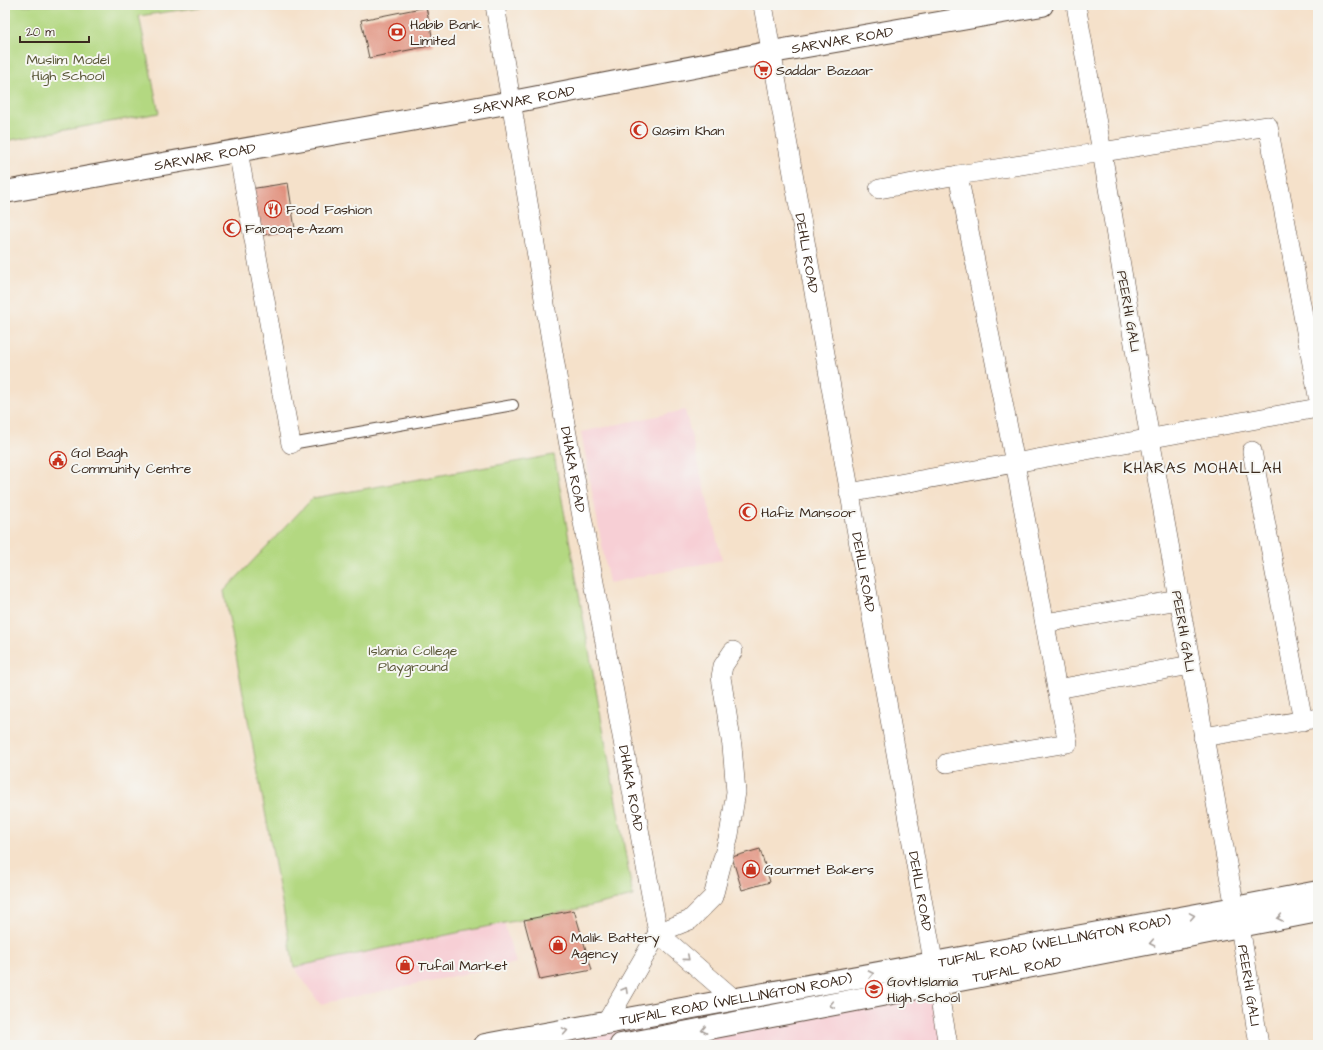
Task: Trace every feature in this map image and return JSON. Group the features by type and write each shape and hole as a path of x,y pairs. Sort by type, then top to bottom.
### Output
{"main road":[{"name":"SARWAR ROAD","path":"5,192 512,102 772,52 1042,5"},
{"name":"TUFAIL ROAD (WELLINGTON ROAD)","path":"485,1045 933,963 1237,917 1318,892"},
{"name":"TUFAIL ROAD","path":"621,1045 675,1040 937,984 1237,917 1318,911"}],"street":[{"name":"DHAKA ROAD","path":"495,5 564,418 658,933"},
{"name":"DEHLI ROAD","path":"763,5 948,1045"},
{"name":"PEERHI GALI","path":"1076,5 1150,439 1259,1045"},
{"path":"879,188 1268,126 1318,396"},
{"path":"238,151 292,444"},
{"path":"947,763 1068,743 1015,463 958,175"},
{"path":"849,493 1318,408"},
{"path":"1203,737 1310,719 1252,451"},
{"path":"1045,623 1179,600"},
{"path":"606,1023 658,933 690,920 713,896 729,835 736,792 732,746 720,677 723,666 733,651"},
{"path":"1057,689 1191,665"},
{"path":"658,933 735,1000"}],"lane":[{"path":"292,444 513,405"}],"shaded area":[{"path":"685,410 722,560 609,583 581,432"},
{"name":"Tufail Market","path":"504,923 516,963 320,1004 294,967"},
{"name":"Govt.Islamia High School","path":"937,969 950,1045 493,1045"}],"green space":[{"name":"Muslim Model High School","path":"5,5 214,5 139,16 159,113 5,141"},
{"name":"Islamia College Playground","path":"554,455 633,896 574,910 504,923 294,967 224,591 313,498"}],"building":[{"name":"Habib Bank Limited","path":"426,7 434,45 369,58 361,20"},
{"name":"Food Fashion","path":"288,183 295,229 258,236 250,189"},
{"name":"Gourmet Bakers","path":"760,849 770,882 742,890 732,857"},
{"name":"Malik Battery Agency","path":"574,910 592,970 540,980 524,920"}],"place":[{"name":"Habib Bank Limited","path":"397,32"},
{"name":"Saddar Bazaar","path":"763,70"},
{"name":"Qasim Khan","path":"639,130"},
{"name":"Food Fashion","path":"273,209"},
{"name":"Farooq-e-Azam","path":"232,228"},
{"name":"Gol Bagh Community Centre","path":"58,460"},
{"name":"Hafiz Mansoor","path":"748,512"},
{"name":"Gourmet Bakers","path":"751,869"},
{"name":"Malik Battery Agency","path":"558,945"},
{"name":"Tufail Market","path":"405,965"},
{"name":"Govt.Islamia High School","path":"874,989"}],"district":[{"name":"KHARAS MOHALLAH","path":"1203,468"}]}
